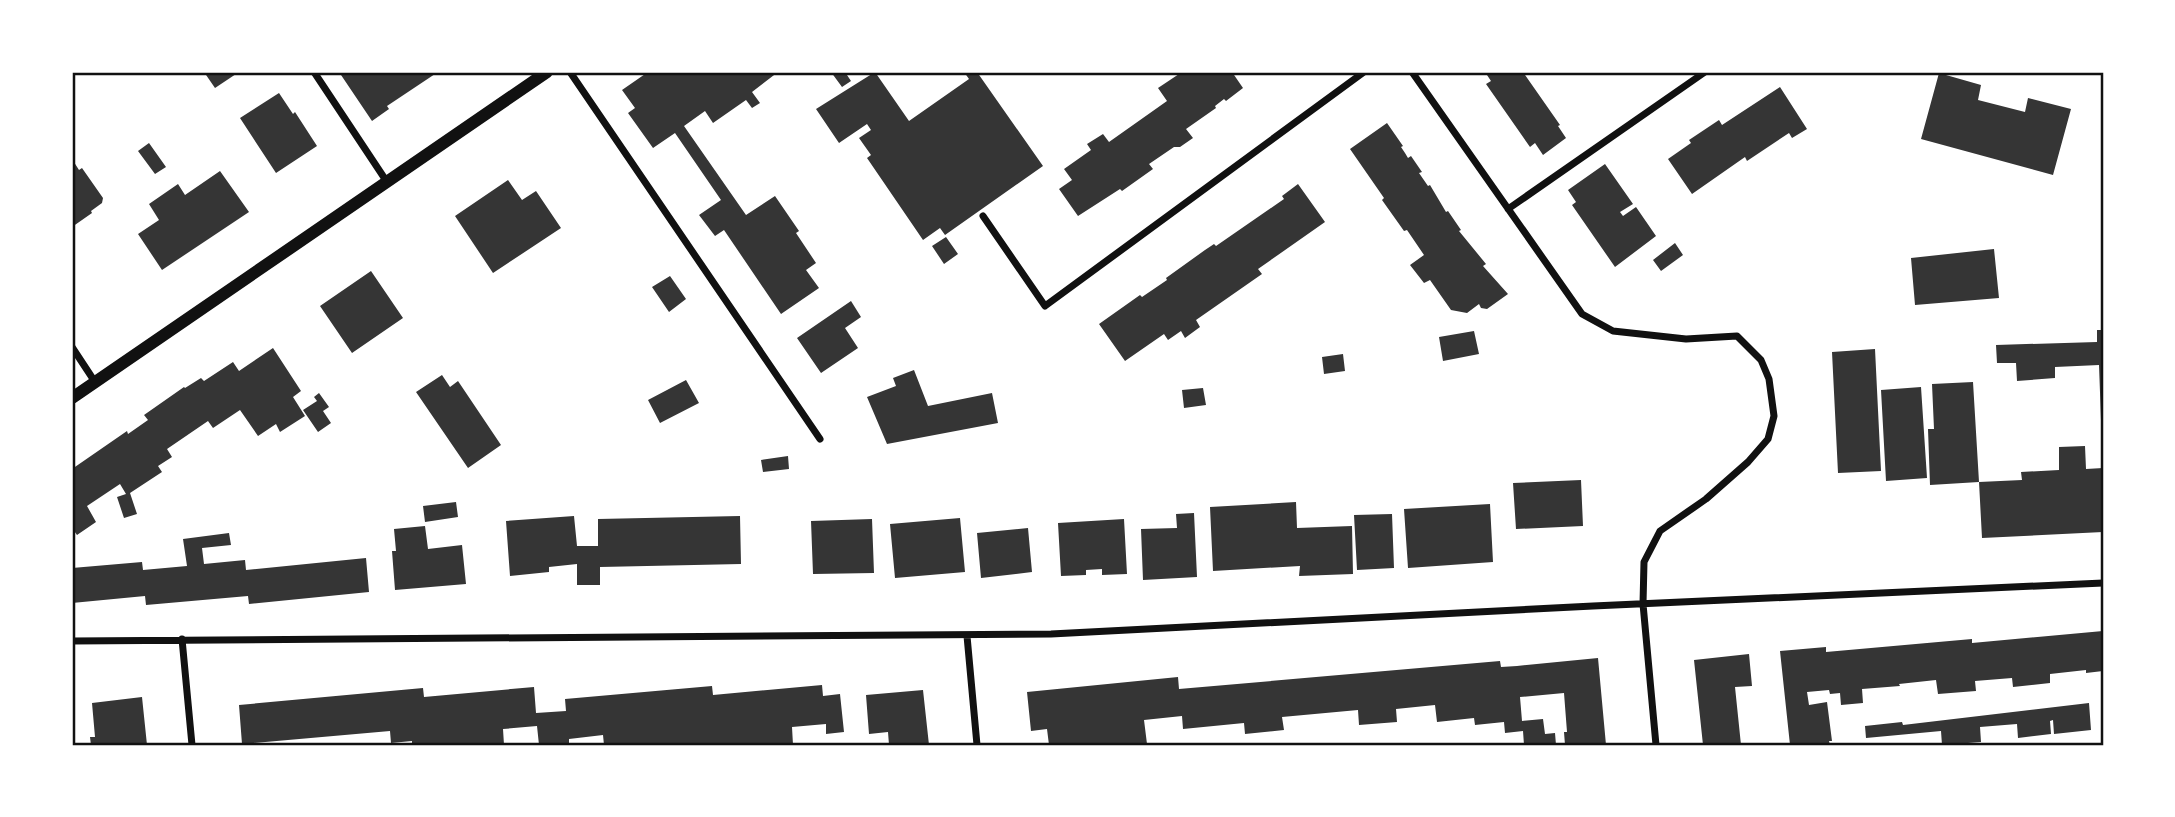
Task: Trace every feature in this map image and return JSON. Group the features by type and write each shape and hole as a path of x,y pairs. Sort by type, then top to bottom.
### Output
{"street":[{"path":"314,72 387,183"},
{"path":"72,398 547,72"},
{"path":"570,72 820,439"},
{"path":"983,216 1045,306 1364,72"},
{"path":"1412,72 1582,314 1613,331 1686,339 1737,336 1761,360 1769,379 1774,416 1768,439 1748,462 1706,499 1660,531 1644,562 1643,604 1656,745"},
{"path":"1508,209 1705,72"},
{"path":"72,347 95,382"},
{"path":"72,640 1051,634 2103,583"},
{"path":"967,636 977,745"},
{"path":"182,639 192,745"}],"building":[{"path":"204,72 239,72 215,88"},
{"path":"339,72 438,72 387,106 389,109 372,121"},
{"path":"648,72 778,72 752,92 760,103 752,108 746,100 713,123 705,111 684,126 746,215 775,196 799,231 796,233 816,263 806,270 819,288 781,314 724,230 715,236 699,215 721,200 675,133 653,148 628,113 635,108 622,90"},
{"path":"831,72 845,72 851,81 842,87"},
{"path":"875,72 909,121 969,79 964,72 977,72 1043,166 945,235 940,228 923,240 867,158 871,155 859,138 871,130 867,124 839,143 816,109"},
{"path":"1182,72 1232,72 1243,88 1226,101 1224,99 1216,108 1186,129 1193,138 1149,164 1153,169 1122,191 1120,189 1078,216 1059,189 1072,180 1064,169 1091,150 1087,144 1103,134 1109,142 1167,101 1158,88"},
{"path":"1485,72 1523,72 1566,138 1543,155 1535,143 1530,147 1486,84 1491,81"},
{"path":"1939,73 1981,85 1978,100 2025,112 2028,98 2071,109 2053,175 1921,139"},
{"path":"1780,87 1807,129 1792,138 1789,133 1747,161 1745,157 1692,194 1668,159 1691,143 1689,140 1719,120 1722,125"},
{"path":"279,93 317,146 276,173 240,118"},
{"path":"1387,123 1408,158 1411,156 1422,172 1419,173 1461,230 1459,231 1486,264 1483,266 1508,294 1487,309 1481,308 1479,304 1467,313 1451,310 1430,280 1424,283 1410,265 1424,255 1382,200 1384,198 1350,149"},
{"path":"149,143 166,167 155,174 138,151"},
{"path":"72,159 79,170 82,168 103,198 102,203 91,211 92,213 72,227"},
{"path":"1605,164 1633,204 1620,212 1623,216 1636,207 1656,236 1615,267 1572,205 1576,202 1568,190"},
{"path":"220,171 249,212 162,270 138,234 159,220 149,204 178,184 185,195"},
{"path":"508,180 522,200 536,191 561,228 493,273 455,216"},
{"path":"1298,184 1325,222 1258,269 1262,274 1196,320 1200,327 1185,338 1181,331 1168,340 1164,334 1125,361 1099,324 1284,199 1282,196"},
{"path":"946,237 958,254 944,264 932,246"},
{"path":"1675,243 1683,255 1661,271 1653,260"},
{"path":"1994,249 1999,298 1915,305 1911,258"},
{"path":"371,271 403,318 352,353 320,306"},
{"path":"670,276 686,299 669,312 652,287"},
{"path":"851,301 861,317 845,328 858,348 821,373 797,338"},
{"path":"2097,330 2103,330 2103,420 2099,365 2055,367 2055,378 2017,381 2016,363 1997,363 1996,345 2097,342"},
{"path":"1474,331 1479,354 1443,361 1439,337"},
{"path":"273,348 301,391 293,397 305,416 280,432 276,424 258,436 240,410 213,428 208,421 167,449 172,457 158,466 162,472 130,493 137,514 124,518 117,497 126,494 120,484 87,506 96,522 77,535 72,528 72,469 127,431 128,434 148,420 144,415 184,387 201,378 204,381 233,362 239,371"},
{"path":"1875,349 1881,471 1838,473 1832,352"},
{"path":"1343,354 1345,371 1324,374 1322,357"},
{"path":"914,370 928,406 992,393 998,423 887,444 867,397 896,386 893,378"},
{"path":"442,375 450,387 458,381 501,445 468,468 416,392"},
{"path":"686,380 699,403 660,423 648,400"},
{"path":"1973,382 1979,482 1930,485 1928,429 1934,429 1932,384"},
{"path":"1921,387 1927,478 1886,481 1881,390"},
{"path":"1203,388 1206,405 1184,408 1182,390"},
{"path":"319,393 329,407 323,411 331,423 318,432 303,410 317,401 314,397"},
{"path":"2085,446 2086,469 2103,468 2103,532 1982,538 1979,482 2022,480 2021,472 2059,470 2059,447"},
{"path":"788,456 789,469 763,472 761,460"},
{"path":"1581,480 1583,526 1516,529 1513,483"},
{"path":"456,502 458,517 425,522 423,506"},
{"path":"1296,502 1297,528 1352,526 1353,574 1299,576 1300,566 1213,571 1210,507"},
{"path":"1490,504 1493,562 1408,568 1404,509"},
{"path":"1194,513 1197,577 1143,580 1141,529 1177,528 1176,514"},
{"path":"1392,514 1394,568 1357,570 1354,515"},
{"path":"574,516 577,546 598,546 598,519 740,516 741,564 600,567 600,585 577,585 577,564 549,567 549,572 510,576 506,521"},
{"path":"960,518 965,572 895,578 890,524"},
{"path":"872,519 874,573 813,574 811,521"},
{"path":"1124,519 1127,574 1102,575 1102,569 1086,570 1086,575 1061,576 1058,523"},
{"path":"425,526 428,549 462,545 466,584 395,590 392,551 396,551 394,529"},
{"path":"1028,528 1032,572 981,578 977,533"},
{"path":"229,533 231,545 202,548 204,564 245,560 246,570 366,558 369,592 249,604 248,596 146,605 145,596 72,603 72,568 142,562 143,570 187,566 183,539"},
{"path":"2103,631 2103,671 2050,674 2050,683 2013,687 2012,678 1975,681 1976,691 1938,694 1936,680 1862,689 1863,703 1841,705 1840,693 1830,694 1829,690 1807,692 1809,705 1827,702 1832,741 1829,741 1830,745 1790,745 1780,651 1826,647 1826,652 1972,639 1972,643"},
{"path":"1749,654 1752,686 1735,687 1741,745 1703,745 1694,660"},
{"path":"1598,658 1606,745 1565,745 1564,732 1567,732 1564,693 1520,697 1522,721 1543,719 1545,734 1555,733 1556,745 1524,745 1523,731 1505,733 1504,722 1475,725 1474,718 1437,722 1435,705 1396,709 1397,722 1359,725 1358,710 1282,717 1284,730 1245,734 1244,723 1183,729 1182,716 1144,720 1147,744 1049,745 1047,729 1031,731 1027,692 1178,677 1179,689 1500,661 1501,667"},
{"path":"822,685 823,696 840,694 844,732 826,734 826,724 792,727 793,745 604,745 603,735 569,739 569,745 539,745 537,726 503,729 504,745 412,745 412,741 391,743 390,731 242,744 239,705 423,688 424,697 534,687 536,713 566,711 565,699 712,686 713,695"},
{"path":"923,690 929,745 889,745 888,732 869,734 866,695"},
{"path":"142,697 147,745 91,745 90,737 95,737 92,703"},
{"path":"2089,703 2091,730 2054,734 2053,720 2050,721 2051,734 2018,738 2017,724 1980,727 1981,742 1942,745 1941,731 1866,738 1865,726 1902,722 1903,725"}]}
